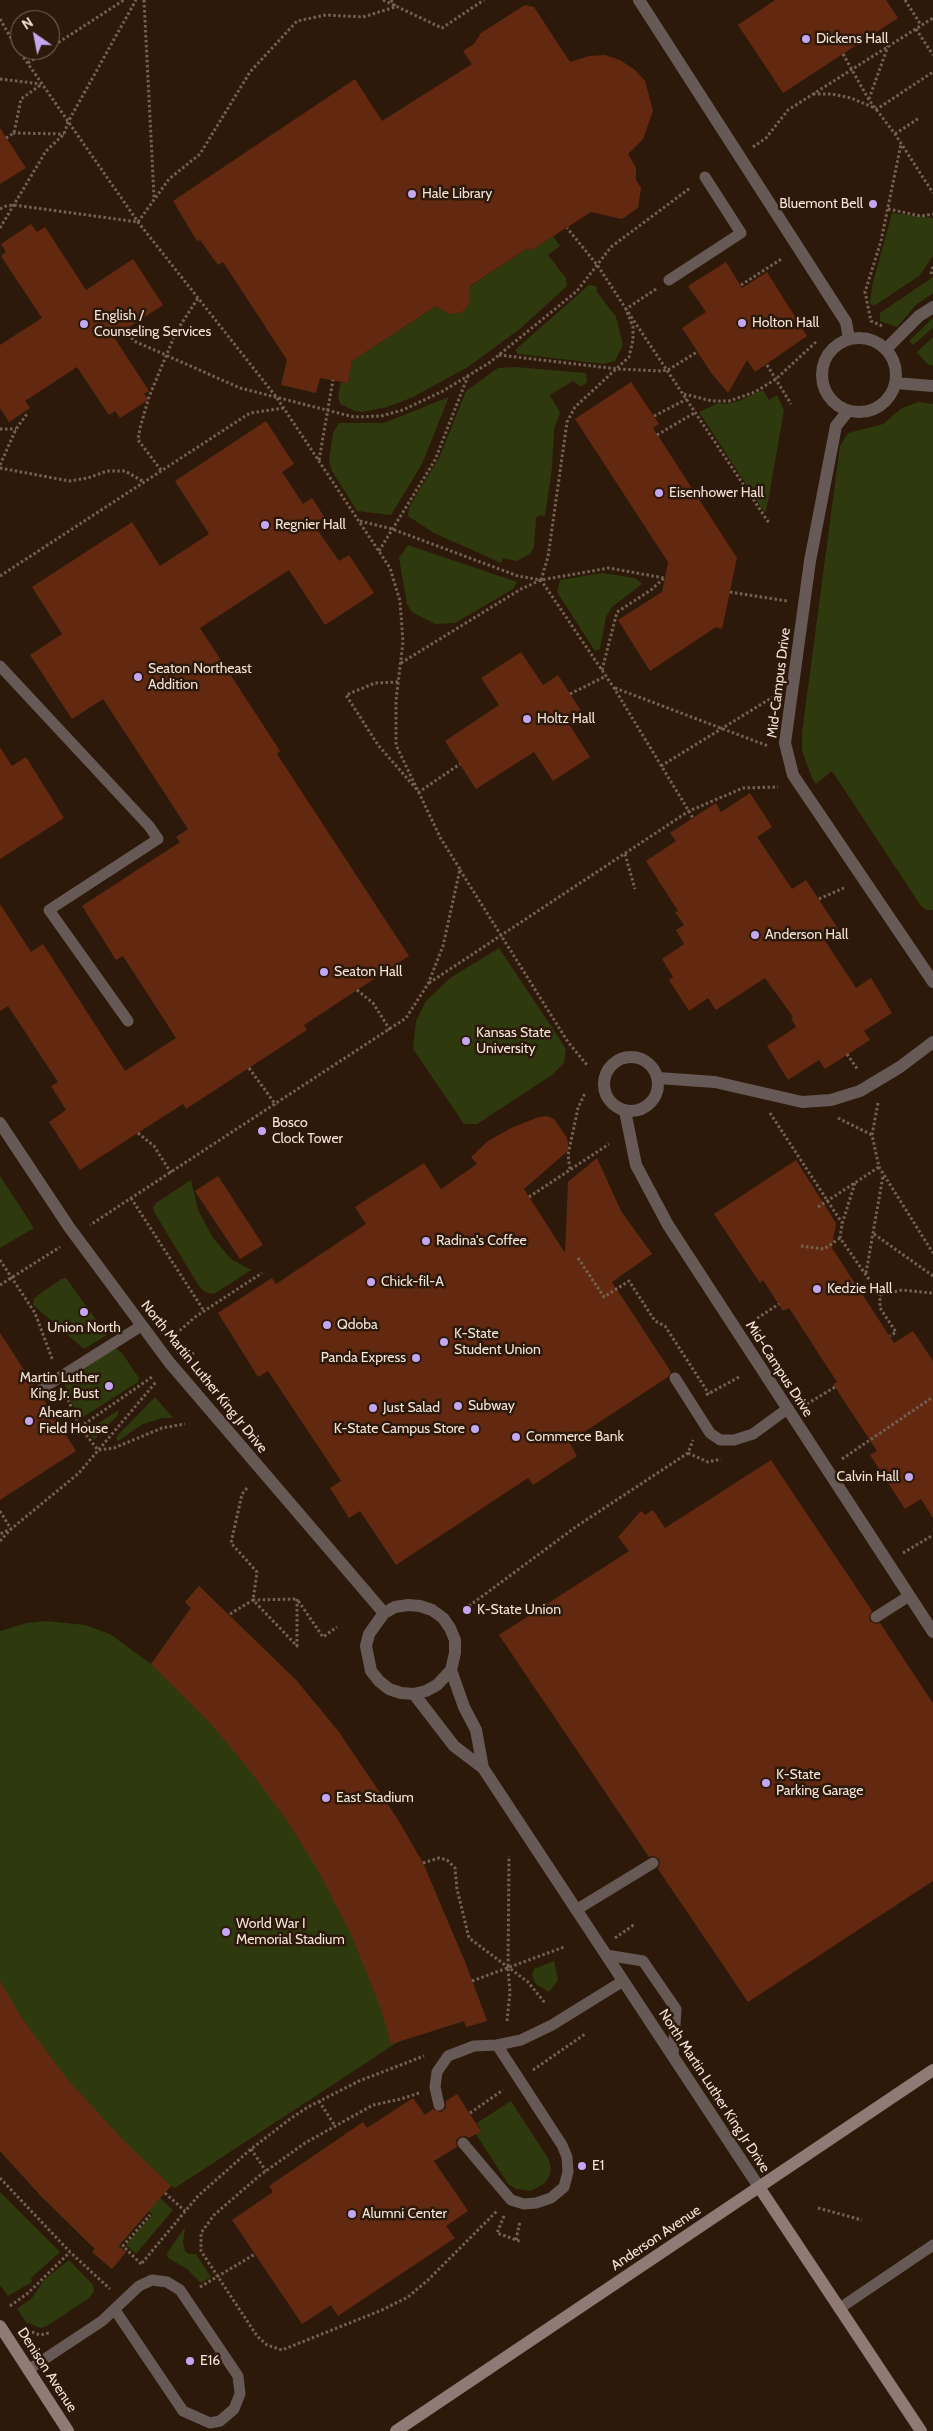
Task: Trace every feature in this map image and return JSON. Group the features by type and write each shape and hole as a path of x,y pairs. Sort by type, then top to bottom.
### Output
{"main road":[{"name":"Anderson Avenue","path":"396,2431 933,2070"},
{"name":"North Martin Luther King Jr Drive","path":"759,2187 921,2431"},
{"name":"Denison Avenue","path":"0,2326 68,2431"}],"street":[{"path":"639,0 846,322 849,338"},
{"path":"886,349 919,316 933,307"},
{"path":"849,338 869,339 886,349 893,359 896,371 895,383 892,392 878,407 858,412 848,410 837,406 828,397 823,386 821,374 824,362 830,351 838,343 849,338"},
{"path":"895,383 933,386"},
{"name":"Mid-Campus Drive","path":"848,410 836,426 810,561 785,743 793,775 933,982"},
{"path":"658,1078 715,1082 802,1102 831,1100 860,1091 900,1067 933,1042"},
{"path":"630,1057 640,1058 648,1063 658,1078 656,1096 650,1104 642,1109 625,1111 610,1102 603,1086 607,1070 614,1063 630,1057"},
{"name":"Mid-Campus Drive","path":"625,1111 636,1165 668,1225 933,1632"},
{"name":"North Martin Luther King Jr Drive","path":"0,1123 69,1227 141,1326 204,1403 384,1613 408,1605 432,1610 443,1618 455,1640 456,1653 451,1670 464,1707 476,1730 482,1768"},
{"path":"384,1613 372,1628 366,1646 371,1671 379,1681 389,1689 414,1694 437,1685 451,1670"},
{"name":"North Martin Luther King Jr Drive","path":"414,1694 454,1746 482,1768 759,2187"}],"lane":[{"path":"669,280 741,233 705,177"},
{"path":"0,666 142,819 158,839 49,910 128,1021"},
{"path":"38,1391 141,1326"},
{"path":"674,1378 710,1433 720,1440 734,1440 753,1434 787,1409"},
{"path":"876,1617 909,1596"},
{"path":"576,1910 653,1863"},
{"path":"606,1956 643,1960 676,2009 673,2056"},
{"path":"439,2105 435,2087 437,2072 448,2056 465,2048 497,2045 521,2040 552,2025 623,1981"},
{"path":"463,2143 511,2200 524,2204 536,2203 551,2198 564,2187 568,2172 567,2157 562,2145 497,2045"},
{"path":"840,2308 933,2246"},
{"path":"28,2370 115,2310 139,2286 152,2280 167,2282 180,2290 238,2376 240,2394 234,2409 220,2421 210,2423 183,2412 115,2310"}],"path":[{"path":"60,42 124,0"},
{"path":"0,228 46,151 64,134 68,122 136,0"},
{"path":"144,0 154,198"},
{"path":"382,0 442,28 484,0"},
{"path":"391,0 395,7"},
{"path":"901,0 907,4"},
{"path":"905,0 921,25"},
{"path":"138,222 170,179 200,154 250,72 297,21 326,15 363,17 395,7"},
{"path":"739,157 766,138 788,110 933,18"},
{"path":"0,19 42,84 138,222 277,398 390,568 400,601 403,642 398,682 396,745 441,839 568,1042 587,1065"},
{"path":"916,29 932,53"},
{"path":"869,100 878,68 888,46"},
{"path":"843,54 869,100 895,134 933,193"},
{"path":"28,63 32,60"},
{"path":"876,109 933,72"},
{"path":"0,79 42,84"},
{"path":"14,133 21,99 42,84"},
{"path":"812,94 832,94 852,98 876,109"},
{"path":"895,134 919,118"},
{"path":"6,138 14,133 64,134"},
{"path":"887,329 871,321 865,292 881,241 901,144"},
{"path":"125,330 134,341 240,388 354,416 381,416 403,410 443,392 499,355 577,291 611,247 705,177"},
{"path":"0,209 14,205 138,222"},
{"path":"888,209 921,216 933,214"},
{"path":"567,228 598,266 769,523"},
{"path":"741,285 798,248"},
{"path":"931,274 933,266"},
{"path":"626,309 669,280"},
{"path":"161,470 138,440 149,397 166,356 183,319 198,298"},
{"path":"540,580 548,557 567,422 575,407 629,357 634,340 633,327 626,309"},
{"path":"684,394 712,401 729,401 755,392 776,378 817,341"},
{"path":"499,355 618,369 668,370 697,352"},
{"path":"767,365 791,404"},
{"path":"379,551 435,460 469,375"},
{"path":"319,460 333,380"},
{"path":"654,416 687,399"},
{"path":"0,576 250,413 284,408"},
{"path":"657,435 696,412"},
{"path":"27,414 16,429 0,467 69,481 88,478 107,471 124,471 144,482"},
{"path":"0,429 16,429"},
{"path":"360,521 392,529 518,576 540,580 614,688 693,818"},
{"path":"401,663 521,589 540,580 609,568 664,578 651,590 617,612 602,670"},
{"path":"730,592 790,601"},
{"path":"570,694 606,676"},
{"path":"398,682 375,683 346,695 378,745 419,792"},
{"path":"614,688 774,748"},
{"path":"661,766 723,730 777,695"},
{"path":"419,792 460,764"},
{"path":"428,984 502,937 689,811 743,788 758,786 783,787"},
{"path":"625,854 635,889"},
{"path":"85,1228 276,1105 406,1018 428,984 442,946 460,869"},
{"path":"819,899 844,888"},
{"path":"356,990 374,1003 390,1030"},
{"path":"847,1054 860,1073"},
{"path":"249,1068 276,1105"},
{"path":"570,1170 568,1155 578,1108 584,1093"},
{"path":"878,1103 872,1135 879,1168 933,1253"},
{"path":"767,1110 842,1224"},
{"path":"838,1118 872,1135"},
{"path":"138,1133 154,1146 171,1173"},
{"path":"529,1196 609,1144"},
{"path":"818,1207 879,1168"},
{"path":"866,1273 883,1175"},
{"path":"855,1183 842,1224 840,1238 880,1295 880,1308 896,1332 890,1336"},
{"path":"131,1198 204,1311"},
{"path":"874,1234 933,1276"},
{"path":"801,1246 824,1250 840,1238"},
{"path":"0,1285 60,1247"},
{"path":"578,1258 604,1297 629,1281 655,1321 665,1326 709,1394"},
{"path":"0,1260 35,1313 80,1427 98,1450"},
{"path":"176,1334 204,1311 262,1273"},
{"path":"880,1295 902,1290 933,1293"},
{"path":"752,1322 779,1304"},
{"path":"80,1427 152,1377"},
{"path":"0,1541 11,1529 79,1473 156,1382"},
{"path":"806,1405 835,1387"},
{"path":"838,1462 933,1397"},
{"path":"98,1450 114,1448 162,1428 185,1424"},
{"path":"469,1606 577,1526 688,1453"},
{"path":"247,1488 242,1494 231,1543 257,1572 253,1600"},
{"path":"0,1511 11,1529"},
{"path":"0,1534 11,1529"},
{"path":"903,1554 933,1535"},
{"path":"253,1600 297,1646 297,1599"},
{"path":"230,1614 253,1600 297,1599"},
{"path":"297,1599 323,1637 337,1627"},
{"path":"507,2021 510,1992 508,1969 508,1856"},
{"path":"423,1864 439,1858 447,1860 455,1868 457,1890 469,1938 508,1969 528,1982 545,2003"},
{"path":"613,1940 635,1924"},
{"path":"472,1981 564,1947"},
{"path":"528,2073 585,2034"},
{"path":"134,2269 198,2196 251,2149 319,2101 359,2081 424,2056"},
{"path":"470,2113 503,2090"},
{"path":"419,2093 402,2099 373,2105 305,2143 266,2171 214,2215 201,2233 200,2251 258,2336 267,2345 282,2350 382,2310 408,2297 428,2280 497,2210"},
{"path":"319,2101 335,2126"},
{"path":"251,2149 266,2171"},
{"path":"0,2178 70,2252 110,2289"},
{"path":"165,2193 185,2211"},
{"path":"818,2208 862,2220"},
{"path":"140,2264 123,2246 150,2215"},
{"path":"504,2216 497,2232 522,2242"},
{"path":"10,2306 28,2293 70,2252"},
{"path":"201,2288 255,2254"},
{"path":"104,2294 116,2284"},
{"path":"32,2332 40,2335 54,2331"}],"green space":[{"path":"892,213 933,218 933,256 919,276 874,306 870,303 872,286"},
{"path":"553,236 560,246 548,255 566,278 567,286 521,328 468,367 411,398 387,407 362,412 340,404 338,395 341,382 348,383 352,361 438,305 445,312 460,313 466,309 466,289 528,248 530,251"},
{"path":"933,277 933,293 916,305 897,327 880,321 880,313"},
{"path":"589,285 596,286 597,292 616,317 623,345 615,361 603,364 518,354 515,350"},
{"path":"933,318 933,328 913,345 909,341"},
{"path":"933,337 933,366 927,364 917,352"},
{"path":"515,367 586,373 587,382 581,387 573,381 550,395 560,413 554,429 552,468 545,516 540,515 536,518 534,547 530,554 516,561 503,558 501,563 434,533 408,516 409,507 439,458 466,391 498,368"},
{"path":"763,390 769,400 777,395 784,410 769,496 766,511 764,512 699,412 719,403 726,404 739,401"},
{"path":"449,397 422,464 391,515 357,511 332,471 329,461 333,433 339,423 384,423"},
{"path":"919,402 933,404 933,910 926,910 921,906 832,771 816,784 802,751 802,733 840,446 848,433 883,424 902,408"},
{"path":"408,545 517,582 513,589 455,623 435,624 412,612 407,604 399,558"},
{"path":"602,573 635,578 642,584 612,607 606,617 600,649 595,651 557,592 560,580"},
{"path":"499,948 566,1049 564,1063 552,1075 477,1124 464,1124 413,1049 416,1021 426,1001 450,978"},
{"path":"0,1176 34,1228 0,1248"},
{"path":"191,1180 198,1210 213,1238 231,1259 251,1270 214,1294 205,1292 199,1286 154,1212 153,1207 156,1203"},
{"path":"66,1278 107,1335 84,1349 33,1305 34,1298 61,1279"},
{"path":"114,1347 122,1353 139,1378 138,1382 80,1419 63,1380"},
{"path":"155,1397 173,1418 163,1418 143,1424 118,1441 116,1438 119,1434"},
{"path":"119,1410 118,1415 94,1440 87,1430"},
{"name":"World War I Memorial Stadium","path":"199,1586 296,1680 339,1732 423,1863 465,1962 487,2021 466,2027 464,2021 398,2042 175,2188 171,2186 160,2198 173,2210 136,2254 126,2245 152,2215 149,2211 119,2246 126,2252 112,2269 92,2252 95,2249 42,2197 0,2151 0,1631 27,1623 46,1621 85,1625 110,1634 151,1664 191,1608 185,1602"},
{"path":"554,1961 558,1980 549,1992 536,1984 532,1975 534,1969"},
{"path":"511,2101 548,2158 551,2167 550,2175 545,2183 531,2191 516,2189 508,2184 476,2134 481,2130 477,2123"},
{"path":"0,2192 60,2252 31,2278 32,2282 8,2296 0,2285"},
{"path":"185,2227 183,2242 185,2251 189,2254 196,2254 211,2277 201,2283 187,2269 168,2258 167,2253"},
{"path":"69,2260 93,2285 94,2292 89,2298 47,2326 40,2328 26,2322 17,2309 32,2298 44,2280"}],"building":[{"name":"Dickens Hall","path":"775,0 886,0 898,18 783,93 738,25"},
{"name":"Hale Library","path":"525,5 534,7 570,62 589,56 605,55 620,60 635,70 645,81 653,111 643,139 628,154 636,168 636,180 641,188 638,208 622,219 591,212 530,251 528,248 470,286 469,302 466,309 460,313 449,314 436,306 352,361 348,383 320,378 316,393 281,385 287,360 223,262 218,265 200,240 197,241 173,201 355,79 382,121 472,64 463,51 474,44 481,33"},
{"path":"0,128 26,168 0,184"},
{"name":"English / Counseling Services","path":"31,224 37,232 45,227 86,290 133,259 163,305 114,337 149,391 144,394 148,400 120,418 115,411 109,415 77,367 25,401 30,408 9,422 0,408 0,345 42,318 1,256 6,252 1,244"},
{"name":"Holton Hall","path":"726,262 742,288 767,272 807,336 755,372 747,360 728,393 712,374 682,328 706,312 688,286"},
{"name":"Eisenhower Hall","path":"631,382 659,424 653,428 737,558 722,629 716,627 650,671 618,620 662,592 668,562 575,419"},
{"path":"266,421 294,464 282,472 303,504 312,498 327,521 316,528 339,561 349,555 374,593 325,625 289,570 200,628 280,751 277,754 409,956 304,1025 307,1030 186,1109 183,1104 80,1170 49,1122 66,1110 51,1086 58,1082 8,1006 0,1011 0,904 31,952 43,944 125,1071 176,1038 123,956 116,960 82,906 180,842 176,837 188,829 103,699 72,719 30,655 62,634 32,587 132,522 160,566 209,534 175,481"},
{"name":"Holtz Hall","path":"521,652 543,685 558,675 583,714 569,724 590,757 553,781 534,752 476,789 445,741 499,705 481,678"},
{"path":"0,747 12,766 26,757 64,818 0,859"},
{"name":"Anderson Hall","path":"750,793 772,827 757,837 792,889 806,880 839,930 824,939 856,988 871,978 892,1013 864,1031 870,1040 825,1069 819,1060 788,1080 767,1046 796,1027 791,1018 793,1017 765,978 716,1010 708,998 689,1011 669,980 673,977 662,959 684,944 676,930 684,925 675,912 678,911 646,861 676,841 670,833 716,803 721,812"},
{"name":"K-State Student Union","path":"547,1116 554,1119 567,1138 569,1150 524,1189 565,1253 568,1182 597,1158 621,1211 652,1254 612,1282 671,1372 668,1377 569,1442 577,1456 533,1485 528,1478 396,1565 360,1511 349,1518 330,1488 341,1481 268,1371 258,1377 218,1313 272,1278 276,1284 366,1224 355,1207 424,1163 441,1189 477,1164 471,1157 488,1141 513,1127 539,1117"},
{"name":"Kedzie Hall","path":"796,1160 836,1223 832,1248 894,1343 913,1331 933,1361 933,1518 921,1499 905,1509 870,1455 877,1451 833,1384 837,1382 789,1308 783,1311 763,1280 760,1283 714,1214"},
{"path":"218,1176 263,1245 240,1259 195,1191"},
{"name":"Ahearn Field House","path":"0,1333 34,1385 31,1391 32,1395 38,1398 42,1397 76,1451 0,1500"},
{"name":"K-State Parking Garage","path":"771,1460 872,1611 869,1617 870,1621 876,1624 880,1623 933,1703 933,1881 748,2002 658,1869 659,1859 653,1856 649,1857 499,1635 629,1551 618,1537 641,1511 645,1515 653,1510 665,1528"},
{"name":"East Stadium","path":"199,1586 296,1680 339,1732 397,1818 423,1863 465,1962 487,2021 466,2027 464,2021 391,2044 380,2006 351,1934 316,1867 286,1819 212,1725 151,1664 191,1608 185,1602"},
{"path":"0,1981 23,2020 67,2079 122,2139 171,2186 118,2246 126,2252 112,2269 92,2252 95,2249 42,2197 0,2151"},
{"name":"Alumni Center","path":"457,2094 481,2131 469,2138 465,2136 459,2137 456,2141 457,2147 434,2161 468,2211 446,2226 455,2238 338,2316 331,2305 302,2324 232,2220 273,2192 269,2186 363,2122 367,2128 413,2098 425,2115 433,2109 441,2112 446,2108 446,2101"}],"place":[{"name":"Dickens Hall","path":"806,39"},
{"name":"Hale Library","path":"412,194"},
{"name":"Bluemont Bell","path":"873,204"},
{"name":"Holton Hall","path":"742,323"},
{"name":"English / Counseling Services","path":"84,324"},
{"name":"Eisenhower Hall","path":"659,493"},
{"name":"Regnier Hall","path":"265,525"},
{"name":"Seaton Northeast Addition","path":"138,677"},
{"name":"Holtz Hall","path":"527,719"},
{"name":"Anderson Hall","path":"755,935"},
{"name":"Seaton Hall","path":"324,972"},
{"name":"Kansas State University","path":"466,1041"},
{"name":"Bosco Clock Tower","path":"262,1131"},
{"name":"Radina's Coffee","path":"426,1241"},
{"name":"Chick-fil-A","path":"371,1282"},
{"name":"Kedzie Hall","path":"817,1289"},
{"name":"Union North","path":"84,1312"},
{"name":"Qdoba","path":"327,1325"},
{"name":"K-State Student Union","path":"444,1342"},
{"name":"Panda Express","path":"416,1358"},
{"name":"Martin Luther King Jr. Bust","path":"109,1386"},
{"name":"Subway","path":"458,1406"},
{"name":"Just Salad","path":"373,1408"},
{"name":"Ahearn Field House","path":"29,1421"},
{"name":"K-State Campus Store","path":"475,1429"},
{"name":"Commerce Bank","path":"516,1437"},
{"name":"Calvin Hall","path":"909,1477"},
{"name":"K-State Union","path":"467,1610"},
{"name":"K-State Parking Garage","path":"766,1783"},
{"name":"East Stadium","path":"326,1798"},
{"name":"World War I Memorial Stadium","path":"226,1932"},
{"name":"E1","path":"582,2166"},
{"name":"Alumni Center","path":"352,2214"},
{"name":"E16","path":"190,2361"}]}
